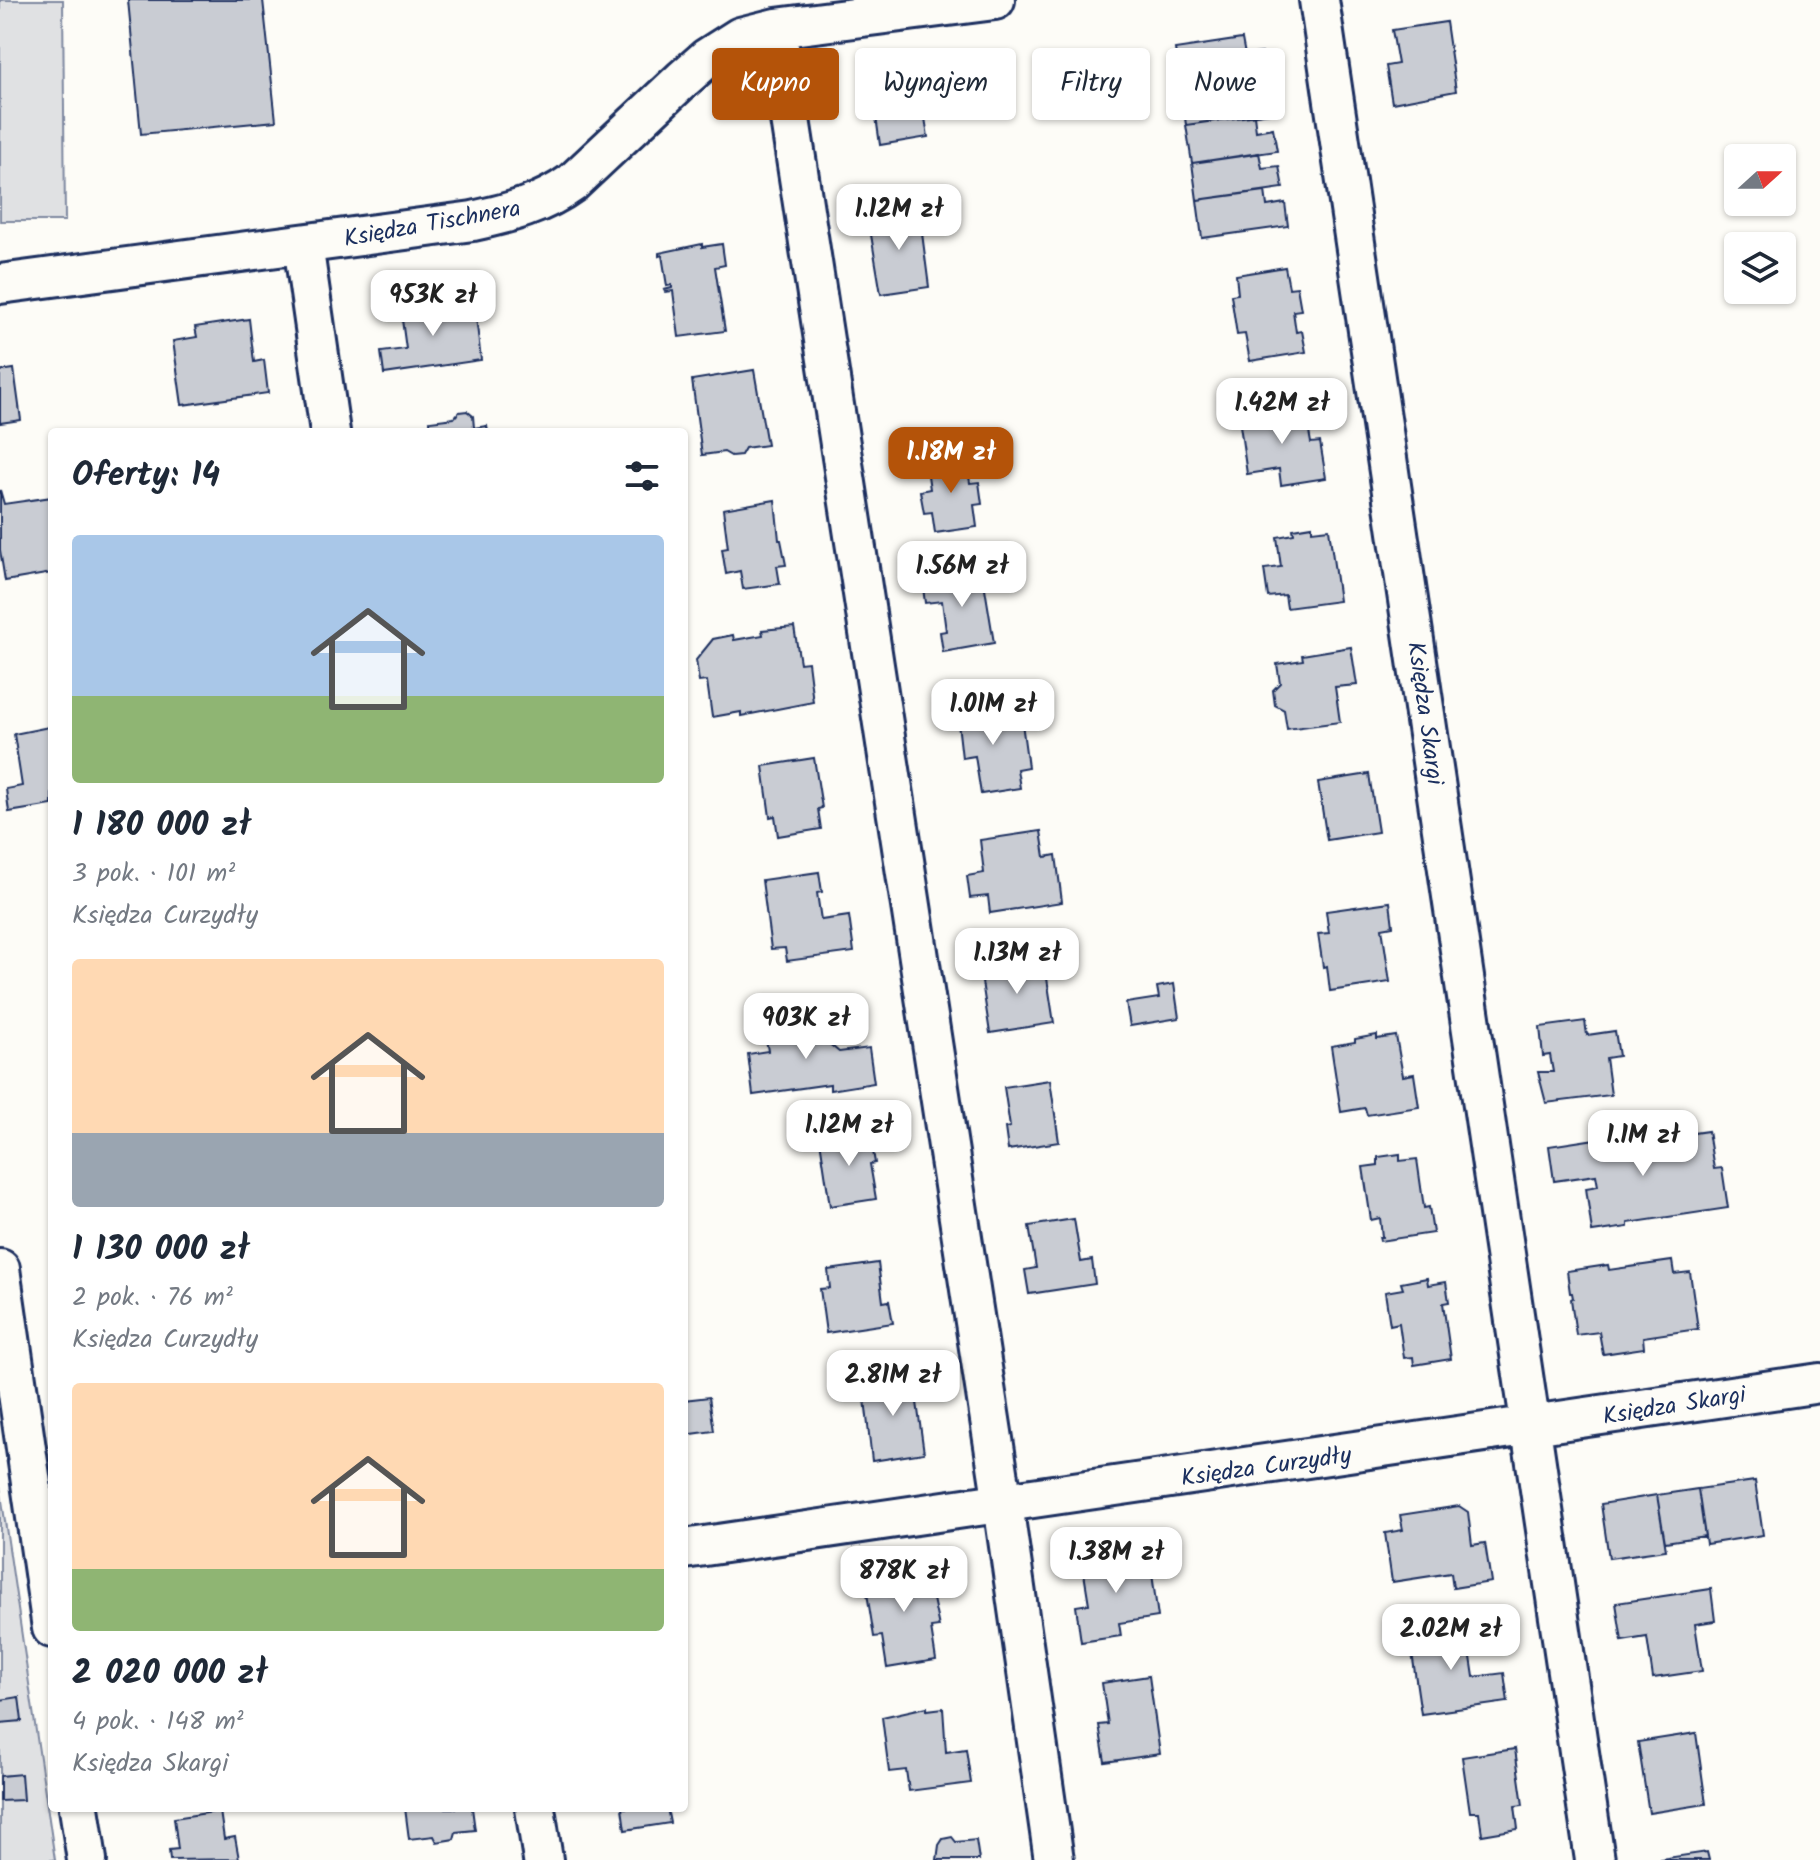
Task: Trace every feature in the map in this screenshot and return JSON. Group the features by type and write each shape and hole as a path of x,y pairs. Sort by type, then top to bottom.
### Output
{"street":[{"name":"Księdza Tischnera","path":"0,284 473,221 541,202 581,176 707,58 740,37 776,28 995,0"},
{"name":"Księdza Skargi","path":"1319,0 1595,1860"},
{"path":"776,28 1003,1504 1054,1860"},
{"path":"303,244 329,428"},
{"path":"0,1269 48,1600"},
{"name":"Księdza Skargi","path":"1529,1427 1820,1383"},
{"name":"Księdza Curzydły","path":"688,1548 1529,1427"},
{"path":"80,1812 87,1860"},
{"path":"536,1812 543,1860"}],"shaded area":[{"path":"0,0 63,0 65,221 0,221"},
{"path":"0,1487 55,1860 0,1860"}],"building":[{"path":"128,0 263,0 276,121 141,134"},
{"path":"1446,22 1456,91 1392,103 1386,66 1398,64 1392,30"},
{"path":"1242,39 1244,48 1182,48"},
{"path":"876,120 925,120 928,137 880,145"},
{"path":"1185,120 1221,120 1186,125"},
{"path":"1220,120 1255,120 1256,131 1273,128 1277,151 1192,163 1186,125"},
{"path":"1259,153 1262,168 1279,166 1283,188 1197,200 1192,163"},
{"path":"1265,191 1267,206 1285,203 1288,226 1202,238 1197,200"},
{"path":"919,210 929,287 881,294 868,217"},
{"path":"702,244 702,247 722,244 725,265 715,267 725,331 679,337 673,291 664,290 672,288 672,285 667,286 662,255 659,256 659,253"},
{"path":"1285,267 1289,288 1297,287 1301,310 1293,311 1296,332 1302,331 1306,352 1250,361 1245,334 1237,335 1231,295 1238,294 1236,275"},
{"path":"451,298 454,320 476,317 481,360 384,374 381,352 406,349 400,305"},
{"path":"249,319 254,362 264,360 268,393 182,405 173,341 197,337 195,327"},
{"path":"14,369 21,420 0,423 0,371"},
{"path":"754,370 767,445 745,448 741,455 731,456 724,452 702,455 692,380"},
{"path":"1275,408 1282,412 1305,409 1311,443 1320,442 1326,478 1281,485 1279,469 1247,474 1239,418 1261,415 1263,409"},
{"path":"467,411 473,416 474,428 431,428 430,421 454,418 459,412"},
{"path":"966,455 970,483 979,482 982,504 974,505 977,527 935,533 932,512 924,513 920,491 930,489 926,462"},
{"path":"0,490 4,504 48,498 48,574 5,581 0,550"},
{"path":"775,500 779,540 786,565 777,566 780,584 743,589 740,571 726,574 722,549 728,548 723,509"},
{"path":"1312,526 1312,531 1329,529 1339,601 1287,608 1285,595 1268,597 1264,569 1281,567 1277,537 1294,534 1293,529"},
{"path":"982,570 994,643 943,652 940,632 946,631 942,601 925,603 922,580"},
{"path":"794,627 800,663 808,662 813,702 741,716 741,712 712,717 707,681 699,682 696,660 713,639 733,635 734,640 763,635 762,630"},
{"path":"1351,647 1357,685 1335,687 1340,722 1287,729 1284,710 1275,705 1273,690 1280,683 1277,664 1303,660 1302,655"},
{"path":"990,703 994,708 1008,706 1011,724 1022,723 1028,767 1017,769 1020,788 981,794 975,756 962,758 957,714 980,710 981,704"},
{"path":"48,727 48,806 9,812 6,789 22,786 14,734"},
{"path":"814,758 822,808 818,809 821,829 778,836 775,816 770,817 763,766"},
{"path":"1369,774 1378,832 1327,840 1318,782"},
{"path":"1041,831 1045,857 1056,855 1062,902 990,913 988,896 970,898 967,876 984,873 980,840"},
{"path":"819,872 822,892 817,893 821,920 849,916 854,952 787,961 785,948 771,949 762,880"},
{"path":"1390,902 1393,926 1382,928 1390,982 1330,991 1318,934 1329,933 1326,911"},
{"path":"1044,959 1054,1023 990,1033 980,969"},
{"path":"1174,984 1179,1018 1130,1026 1126,1003 1159,998 1157,987"},
{"path":"823,1019 827,1042 839,1052 869,1048 874,1083 830,1090 830,1084 753,1095 748,1054 768,1051 764,1028 786,1025 788,1021 798,1020 801,1023"},
{"path":"1585,1021 1587,1035 1615,1031 1619,1056 1606,1058 1611,1095 1546,1103 1538,1072 1553,1072 1550,1055 1543,1056 1540,1027"},
{"path":"1377,1035 1377,1039 1396,1036 1403,1076 1414,1074 1419,1107 1367,1115 1365,1108 1341,1112 1331,1046"},
{"path":"1050,1080 1059,1142 1008,1150 1005,1128 1010,1127 1004,1087"},
{"path":"843,1129 850,1136 870,1133 875,1163 870,1164 876,1199 830,1206 820,1140 831,1139 834,1131"},
{"path":"1708,1131 1714,1169 1722,1168 1728,1208 1628,1223 1628,1227 1592,1232 1586,1188 1598,1186 1596,1175 1554,1181 1549,1146 1615,1136 1616,1144"},
{"path":"1400,1154 1400,1161 1417,1159 1424,1208 1429,1207 1433,1233 1380,1241 1380,1218 1371,1220 1363,1167 1378,1165 1378,1157"},
{"path":"1074,1219 1081,1262 1092,1260 1095,1284 1029,1294 1025,1270 1036,1268 1029,1226"},
{"path":"1672,1261 1674,1274 1690,1272 1698,1329 1643,1337 1644,1348 1603,1354 1599,1332 1576,1335 1567,1271 1608,1265 1609,1270"},
{"path":"878,1263 883,1302 889,1301 893,1323 826,1333 820,1289 830,1288 828,1270"},
{"path":"1427,1278 1428,1285 1446,1282 1449,1302 1443,1303 1451,1359 1414,1365 1413,1357 1404,1358 1399,1323 1390,1325 1385,1292 1403,1289 1401,1283"},
{"path":"910,1374 924,1453 872,1461 863,1381"},
{"path":"709,1397 714,1431 688,1434 688,1400"},
{"path":"1755,1481 1763,1535 1706,1544 1698,1489"},
{"path":"1698,1489 1705,1536 1665,1542 1657,1495"},
{"path":"1657,1495 1666,1550 1609,1558 1601,1504"},
{"path":"1459,1506 1468,1512 1472,1545 1485,1543 1491,1582 1453,1588 1451,1573 1392,1582 1385,1533 1403,1530 1400,1515"},
{"path":"1149,1552 1158,1617 1119,1623 1121,1636 1081,1642 1076,1606 1089,1604 1082,1561"},
{"path":"930,1562 934,1585 930,1585 939,1627 931,1628 936,1660 887,1668 882,1636 874,1637 867,1593 875,1583 873,1571"},
{"path":"1711,1589 1715,1621 1695,1624 1702,1671 1653,1678 1647,1637 1622,1641 1616,1603"},
{"path":"1466,1624 1474,1677 1504,1673 1508,1702 1421,1714 1409,1632"},
{"path":"1149,1676 1160,1754 1105,1762 1099,1725 1108,1724 1102,1683"},
{"path":"19,1697 22,1721 0,1723 0,1700"},
{"path":"927,1707 927,1710 943,1708 946,1752 966,1749 971,1783 909,1791 906,1770 889,1772 882,1717"},
{"path":"1696,1733 1706,1804 1649,1813 1638,1742"},
{"path":"1515,1749 1523,1805 1515,1806 1518,1829 1482,1835 1479,1812 1470,1812 1462,1757"},
{"path":"21,1774 23,1800 0,1801 0,1776"},
{"path":"220,1812 224,1839 235,1837 239,1859 170,1860 169,1850 178,1849 174,1818"},
{"path":"406,1812 473,1812 475,1830 456,1832 454,1839 437,1842 434,1836 409,1839"},
{"path":"623,1812 668,1812 670,1823 625,1830"},
{"path":"952,1837 956,1842 976,1840 979,1860 937,1860 939,1845 943,1839"},
{"path":"1707,1852 1709,1860 1660,1860 1660,1859"}]}
